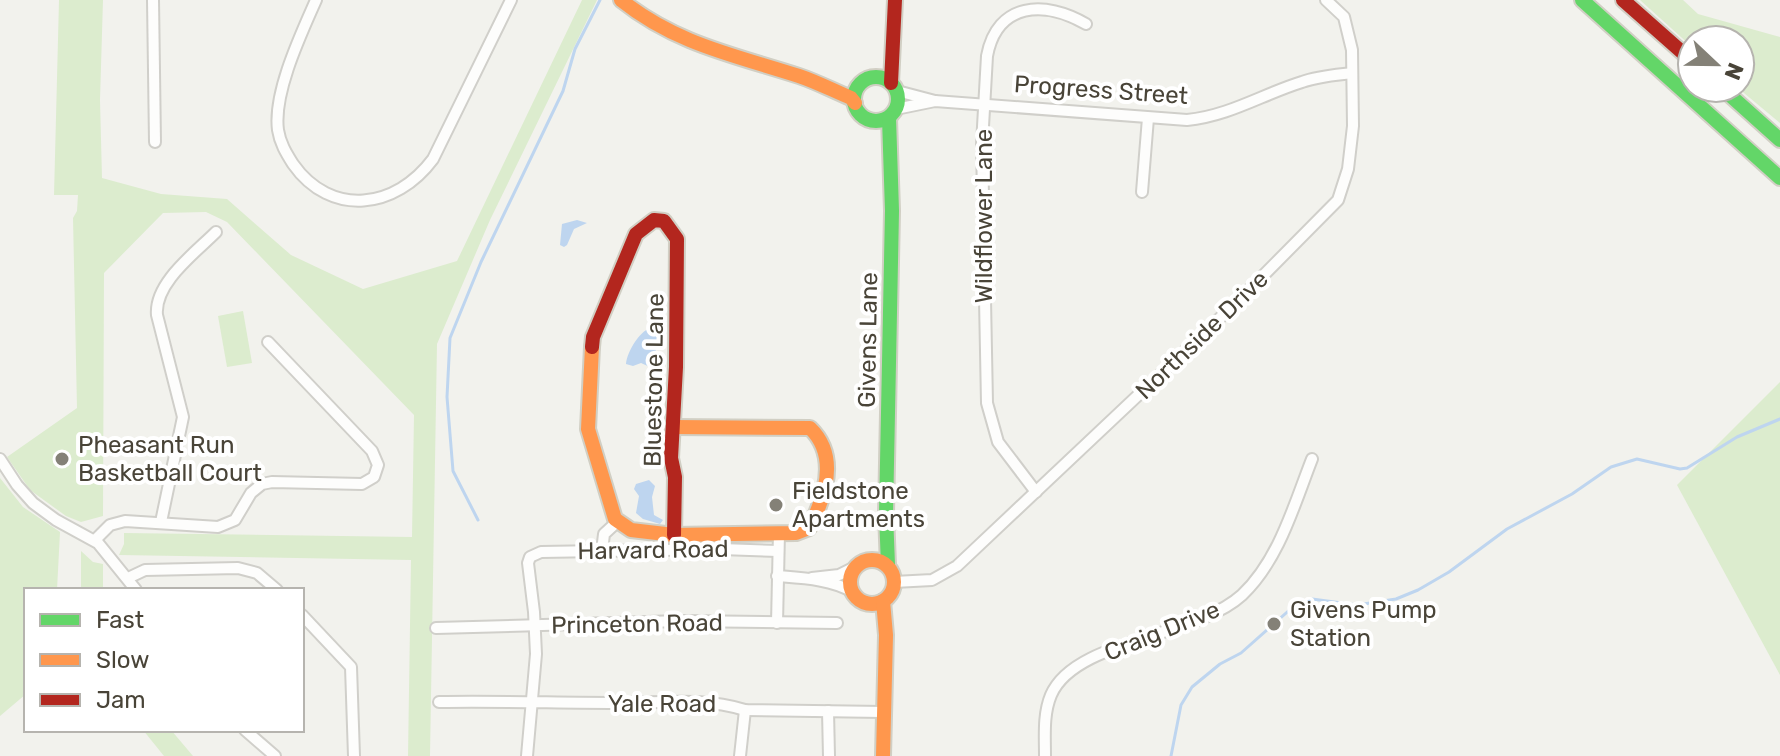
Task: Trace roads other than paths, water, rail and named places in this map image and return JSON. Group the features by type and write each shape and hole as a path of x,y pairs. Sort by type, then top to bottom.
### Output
{"main road":[{"path":"621,0 655,26 694,45 803,78 851,98 860,114 870,120 892,114 895,0"},
{"path":"1582,0 1780,178"},
{"path":"1623,0 1676,47"},
{"path":"855,103 857,89 868,80 893,33"},
{"path":"803,78 868,80 894,87"},
{"path":"1740,104 1780,140"},
{"name":"Givens Lane","path":"888,565 886,514 892,114"},
{"name":"Givens Lane","path":"870,120 891,168"},
{"name":"Bluestone Lane","path":"617,522 602,482 588,429 593,337 636,234 646,223 664,219 677,239 671,458 675,477 674,535"},
{"path":"617,522 631,530 674,535 796,533 809,528 816,516 827,467 822,437 810,428 673,427"},
{"name":"Givens Lane","path":"862,564 877,543 886,514"},
{"path":"876,560 888,565 894,582 890,595 876,603 862,601 853,592 851,577 862,564 876,560"},
{"path":"876,603 884,654 883,756"}],"street":[{"path":"153,0 155,142"},
{"path":"316,0 283,89 278,108 278,130 285,153 318,191 339,198 362,200 397,192 426,169 441,146 511,0"},
{"name":"Northside Drive","path":"894,582 932,580 957,566 1249,290 1338,200 1350,155 1353,126 1352,50 1348,25 1326,0"},
{"name":"Wildflower Lane","path":"1036,492 998,442 987,403 982,144 989,42 1011,14 1029,8 1070,14 1086,24"},
{"name":"Progress Street","path":"894,87 935,101 1148,118 1206,118 1298,83 1352,73"},
{"name":"Progress Street","path":"892,114 935,101"},
{"path":"1142,192 1148,118"},
{"path":"161,522 183,417 157,315 157,298 165,284 216,232"},
{"path":"95,540 116,522 218,527 235,520 251,493 262,484 362,484 374,477 378,465 372,451 268,342"},
{"path":"0,459 33,503 56,520 95,540 135,588"},
{"name":"Craig Drive","path":"1045,756 1048,704 1056,686 1066,674 1082,663 1204,619 1242,595 1261,574 1271,556 1312,459"},
{"path":"602,551 604,534 617,522"},
{"path":"777,623 779,533"},
{"name":"Harvard Road","path":"535,626 528,569 530,557 541,552 778,551"},
{"path":"777,576 810,578 839,575 862,564"},
{"path":"128,578 145,570 238,568 257,573 275,588"},
{"path":"810,578 853,592"},
{"path":"304,617 351,667 354,756"},
{"name":"Princeton Road","path":"436,628 681,621 837,623"},
{"path":"527,756 533,701 535,626"},
{"name":"Yale Road","path":"439,702 712,702 745,710 883,712"},
{"path":"740,756 745,710"},
{"path":"828,711 829,756"},
{"path":"247,732 275,756"}],"water":[{"path":"577,220 587,223 574,229 567,245 560,245 562,224"},
{"path":"650,328 664,331 651,362 652,368 641,363 633,366 626,364 634,343"},
{"path":"649,480 655,486 652,497 654,515 663,520 660,524 643,519 636,513 639,496 634,489 636,484"}],"waterway":[{"path":"478,520 453,471 447,397 450,338 481,262 563,91 575,49 600,0"},
{"path":"1171,756 1181,705 1192,687 1220,664 1241,653 1294,606 1312,599 1357,605 1396,599 1449,572 1507,529 1572,494 1611,467 1637,459 1687,468 1737,437 1780,419"}],"place":[{"name":"Pheasant Run Basketball Court","path":"62,459"},
{"name":"Fieldstone Apartments","path":"776,505"},
{"name":"Givens Pump Station","path":"1274,624"}]}
